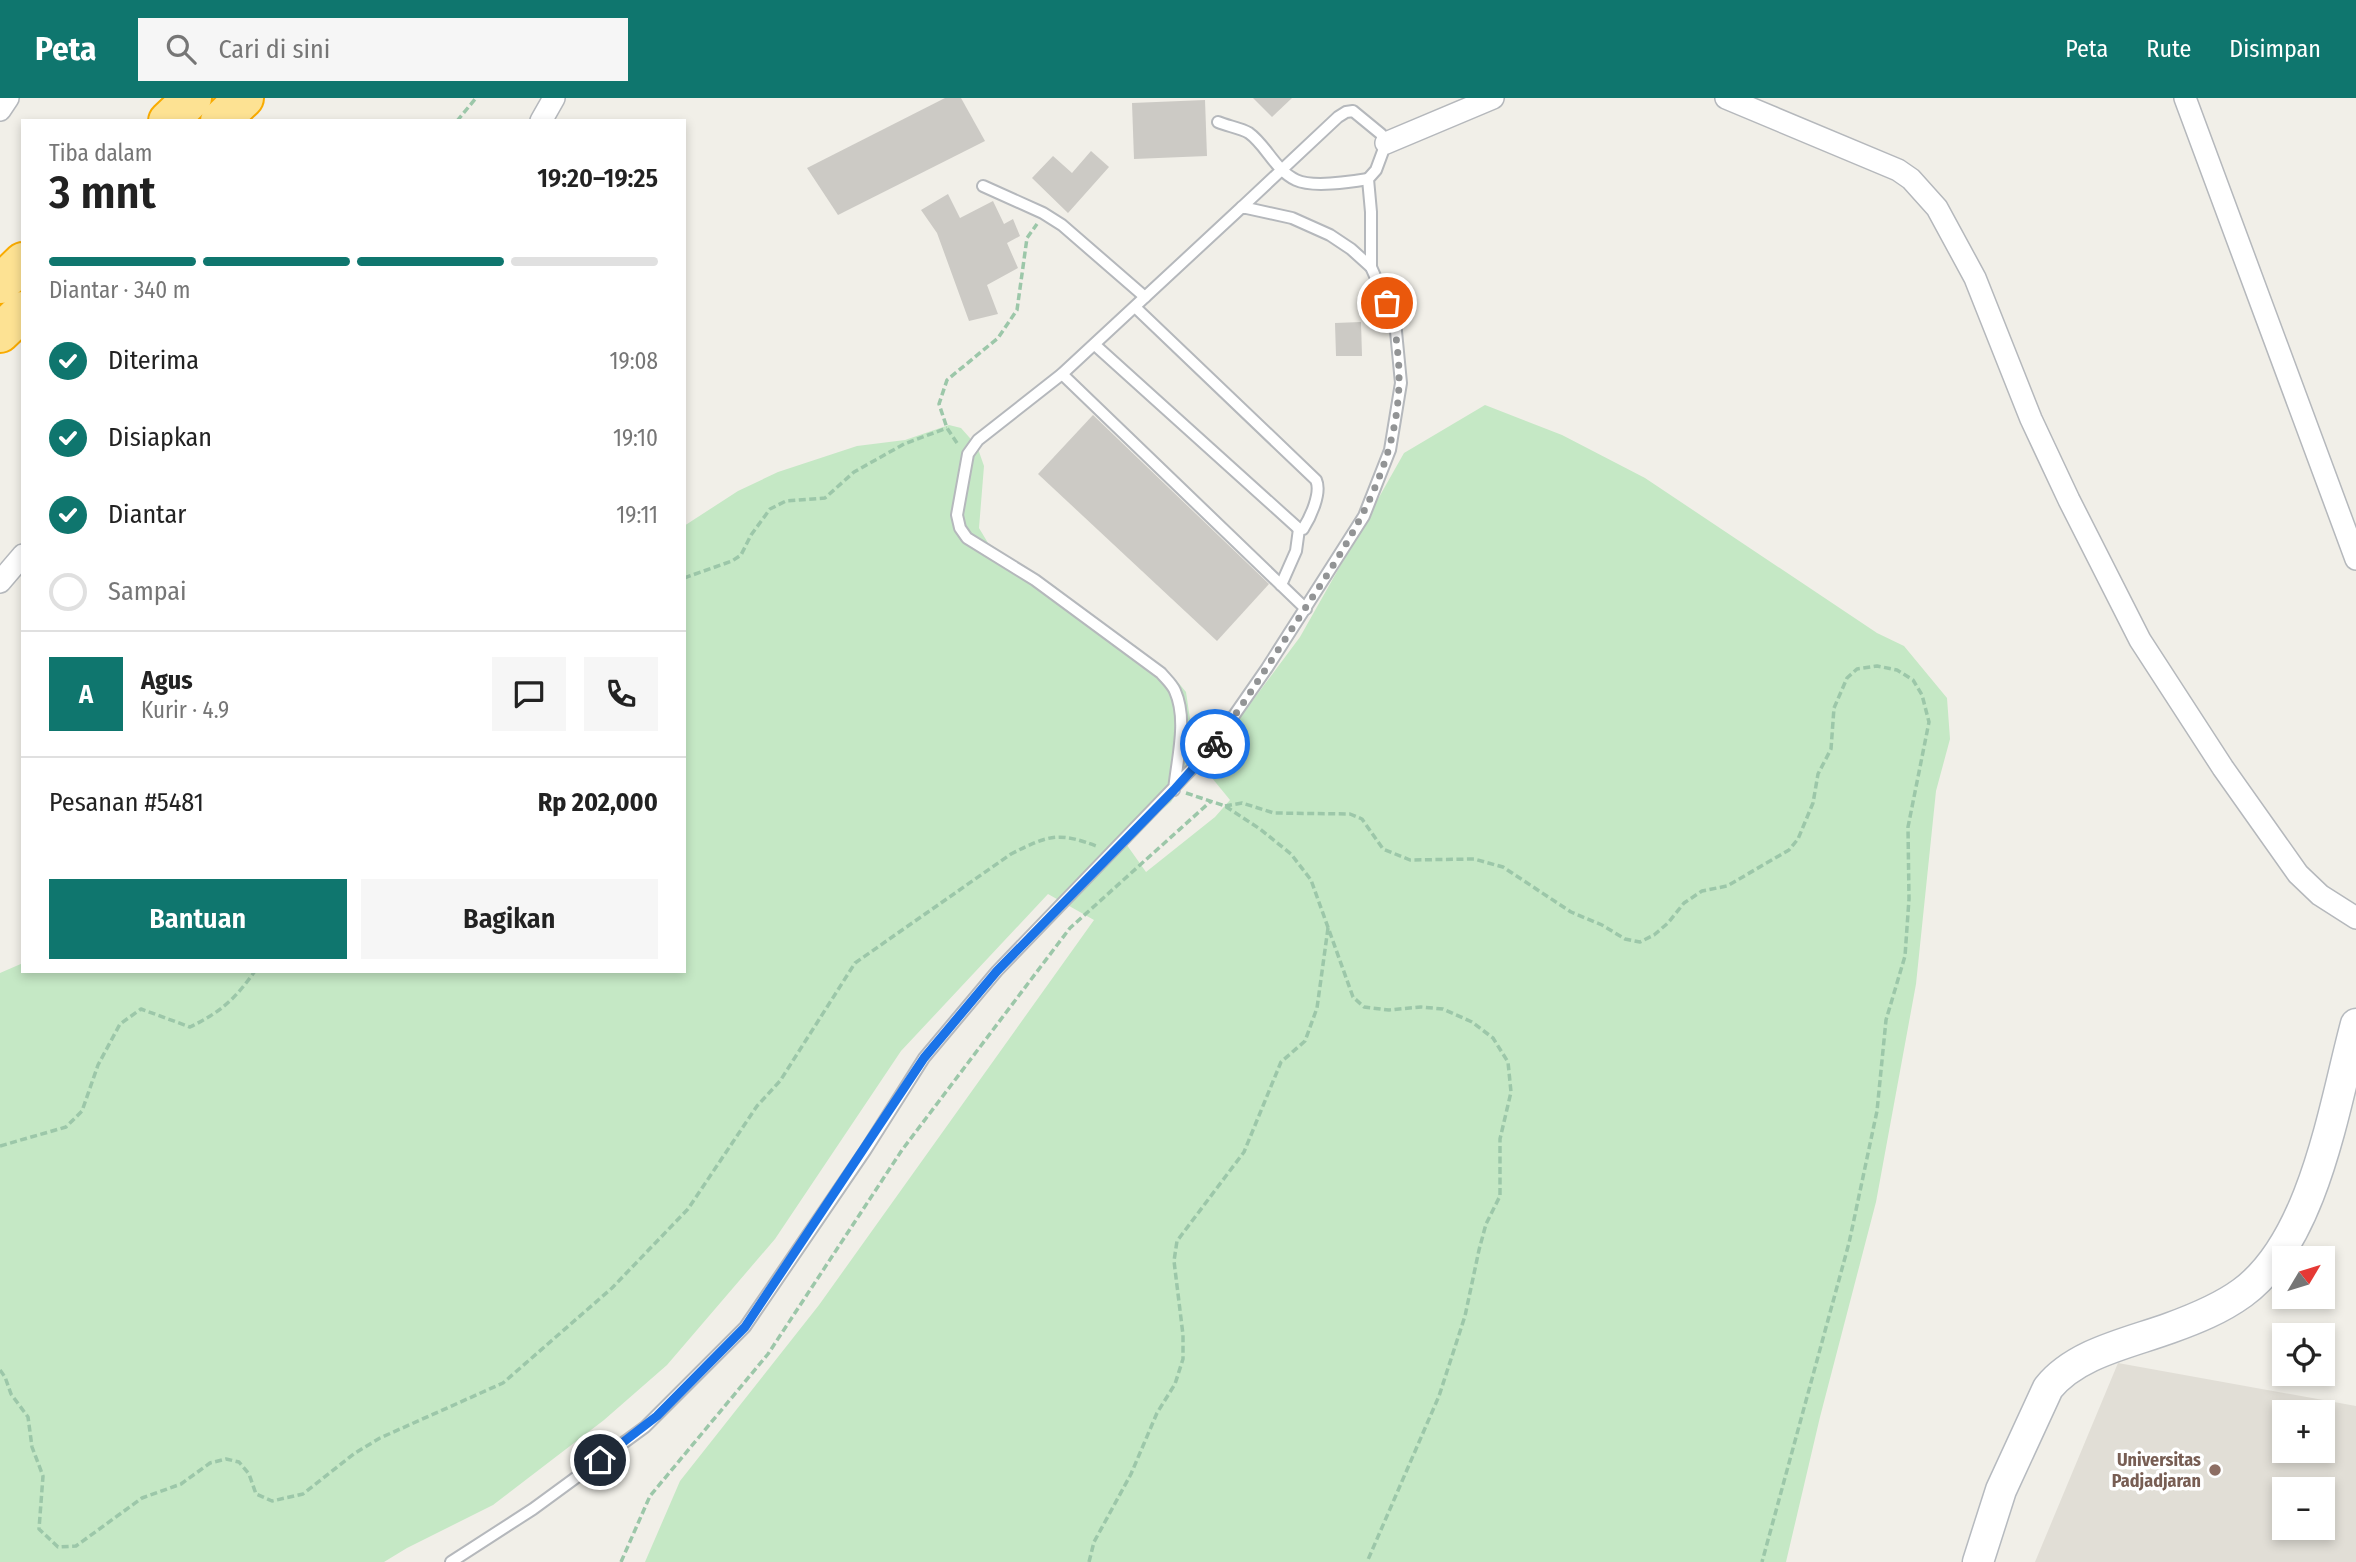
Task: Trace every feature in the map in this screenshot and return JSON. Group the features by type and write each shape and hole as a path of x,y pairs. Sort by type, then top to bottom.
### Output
{"highway":[{"path":"170,119 192,98"},
{"path":"222,119 244,98"},
{"path":"0,284 21,264"},
{"path":"0,333 21,313"}],"main road":[{"path":"1978,1562 2001,1490 2048,1388 2057,1377 2087,1359 2204,1315 2243,1293 2279,1255 2299,1221 2323,1153 2356,1024"}],"street":[{"path":"0,110 8,98"},
{"path":"542,119 554,98"},
{"path":"1387,143 1493,98"},
{"path":"1726,98 1898,170 1911,179 1937,208 1975,278 2007,362 2069,500 2140,640 2222,768 2298,874 2320,895 2356,918"},
{"path":"2185,98 2356,559"},
{"path":"0,582 21,557"}],"lane":[{"path":"1174,790 1180,708 1174,689 1161,673 1035,580 967,538 960,528 957,515 968,454 978,440 1095,345 1281,168 1346,112 1353,111 1359,115 1381,134 1387,143 1376,170 1368,179 1337,185 1297,181 1281,168 1270,159 1247,132 1218,122"},
{"path":"451,1562 533,1508 645,1427 745,1327 924,1058 997,971 1210,750 1306,609 1364,516 1390,450 1401,383 1395,321 1371,267 1368,179"},
{"path":"983,186 1044,213 1062,225 1144,297"},
{"path":"1242,207 1292,218 1330,235 1371,267"},
{"path":"1135,307 1316,480 1318,493 1305,527 1299,529"},
{"path":"1095,345 1299,529"},
{"path":"1062,374 1306,609"},
{"path":"1281,585 1296,551 1299,529"}],"path":[{"path":"459,119 477,98"},
{"path":"964,480 963,452 947,428 939,404 947,380 998,338 1017,310 1027,238 1044,213"},
{"path":"686,577 732,561 741,555 751,535 770,509 786,501 825,498 854,472 904,444 947,428"},
{"path":"1225,806 1242,803 1274,813 1350,814 1362,819 1383,849 1410,860 1474,859 1503,867 1571,912 1602,925 1625,939 1640,942 1654,935 1684,903 1702,891 1727,886 1789,850 1798,839 1813,803 1818,774 1831,749 1834,708 1847,678 1857,669 1877,666 1897,670 1913,680 1922,695 1928,722 1908,827 1909,900 1905,956 1886,1020 1877,1111 1849,1243 1762,1562"},
{"path":"1174,790 1225,806 1291,854 1311,880 1353,997 1364,1007 1390,1010 1421,1007 1443,1009 1472,1022 1493,1038 1508,1062 1511,1092 1500,1139 1500,1196 1486,1224 1465,1316 1439,1396 1367,1562"},
{"path":"621,1562 650,1496 768,1354 902,1150 1070,928 1210,802"},
{"path":"0,1370 11,1394 29,1418 32,1447 43,1476 39,1529 58,1547 76,1546 142,1498 181,1484 210,1463 226,1459 239,1462 249,1474 256,1494 272,1501 303,1494 355,1453 380,1438 503,1383 612,1288 688,1209 750,1115 780,1081 855,964 1012,853 1036,841 1057,835 1075,838 1111,852"},
{"path":"1089,1562 1094,1542 1131,1475 1157,1413 1175,1384 1184,1359 1174,1261 1177,1241 1244,1152 1281,1062 1305,1041 1317,1008 1329,926"},
{"path":"0,1146 66,1127 82,1111 97,1065 120,1024 130,1016 141,1009 190,1027 215,1015 243,987 253,973"}],"shaded area":[{"name":"Universitas Padjadjaran","path":"2118,1363 2323,1400 2272,1400 2272,1463 2335,1463 2335,1402 2356,1406 2356,1562 2035,1562"}],"green space":[{"path":"1485,405 1562,435 1645,478 1877,633 1904,646 1947,698 1950,739 1936,791 1916,984 1876,1202 1820,1417 1786,1562 645,1562 680,1481 819,1305 1094,920 1048,894 901,1051 775,1239 667,1365 604,1420 493,1505 384,1562 0,1562 0,973 21,964 21,973 686,973 686,525 738,491 778,472 857,446 905,440 949,425 961,428 977,446 984,466 979,528 988,543 1056,587 1110,633 1136,646 1186,692 1190,719 1184,781 1171,802 1124,841 1146,872 1215,817 1230,800 1203,767 1300,637 1404,453"}],"building":[{"path":"945,98 961,98 985,141 838,215 807,168"},
{"path":"1253,98 1292,98 1272,117"},
{"path":"1205,100 1207,156 1134,159 1132,103"},
{"path":"1091,151 1109,167 1068,213 1032,178 1053,156 1072,173"},
{"path":"948,194 960,218 993,201 1004,224 1013,219 1020,236 1007,243 1018,268 987,285 998,314 969,321 937,233 921,210"},
{"path":"1361,322 1362,356 1336,356 1335,323"},
{"path":"1093,415 1269,584 1217,641 1038,474"}],"way so far":[{"path":"1215,744 1306,609 1364,516 1390,450 1401,383 1395,321 1387,303"}],"place":[{"name":"Universitas Padjadjaran","path":"2215,1470"}],"route":[{"path":"600,1460 657,1416 745,1327 924,1058 997,971 1174,790 1215,744"}]}
